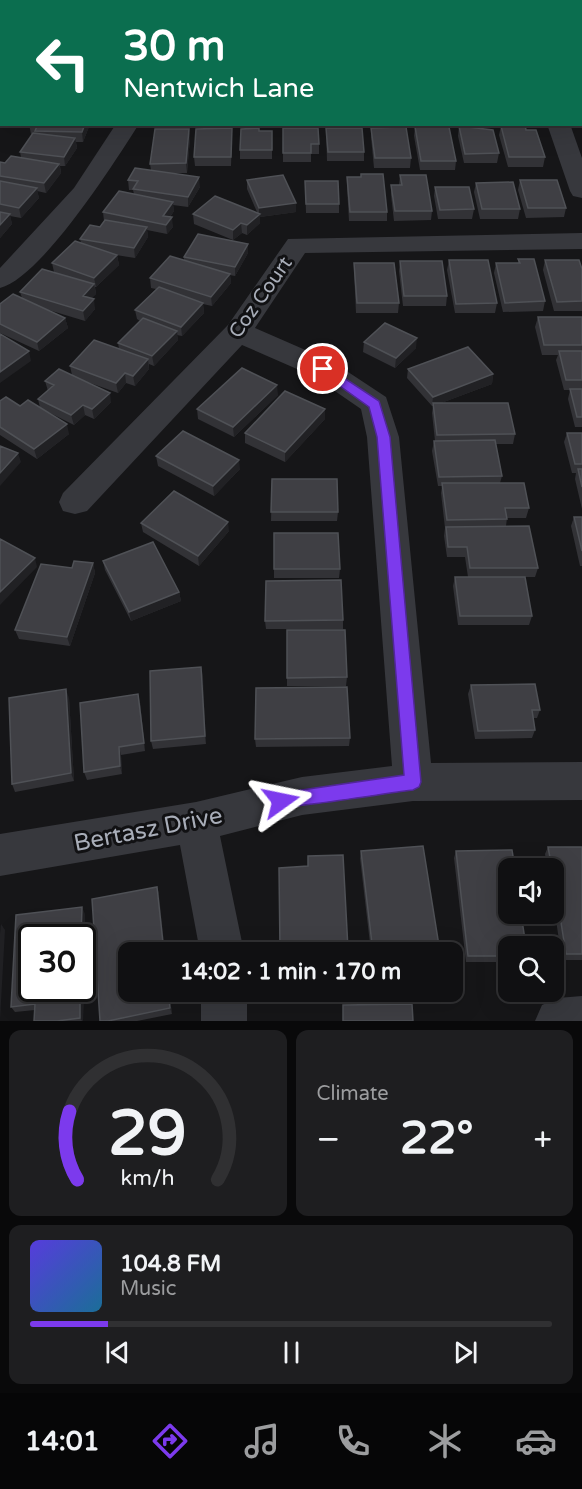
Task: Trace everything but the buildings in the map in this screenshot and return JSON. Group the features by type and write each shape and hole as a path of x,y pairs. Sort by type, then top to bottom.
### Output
{"street":[{"path":"0,280 14,271 83,193 127,126"},
{"path":"559,126 582,191"},
{"name":"Coz Court","path":"75,502 238,332 297,245 582,241"},
{"path":"238,332 323,369 375,404 383,437 413,782"},
{"name":"Bertasz Drive","path":"0,855 196,822 302,796 413,782 582,781"},
{"path":"196,822 220,942"},
{"path":"224,1002 224,1021"},
{"path":"558,1021 582,1019"}],"route":[{"path":"281,801 302,796 413,782 383,437 375,404 323,369"}]}
